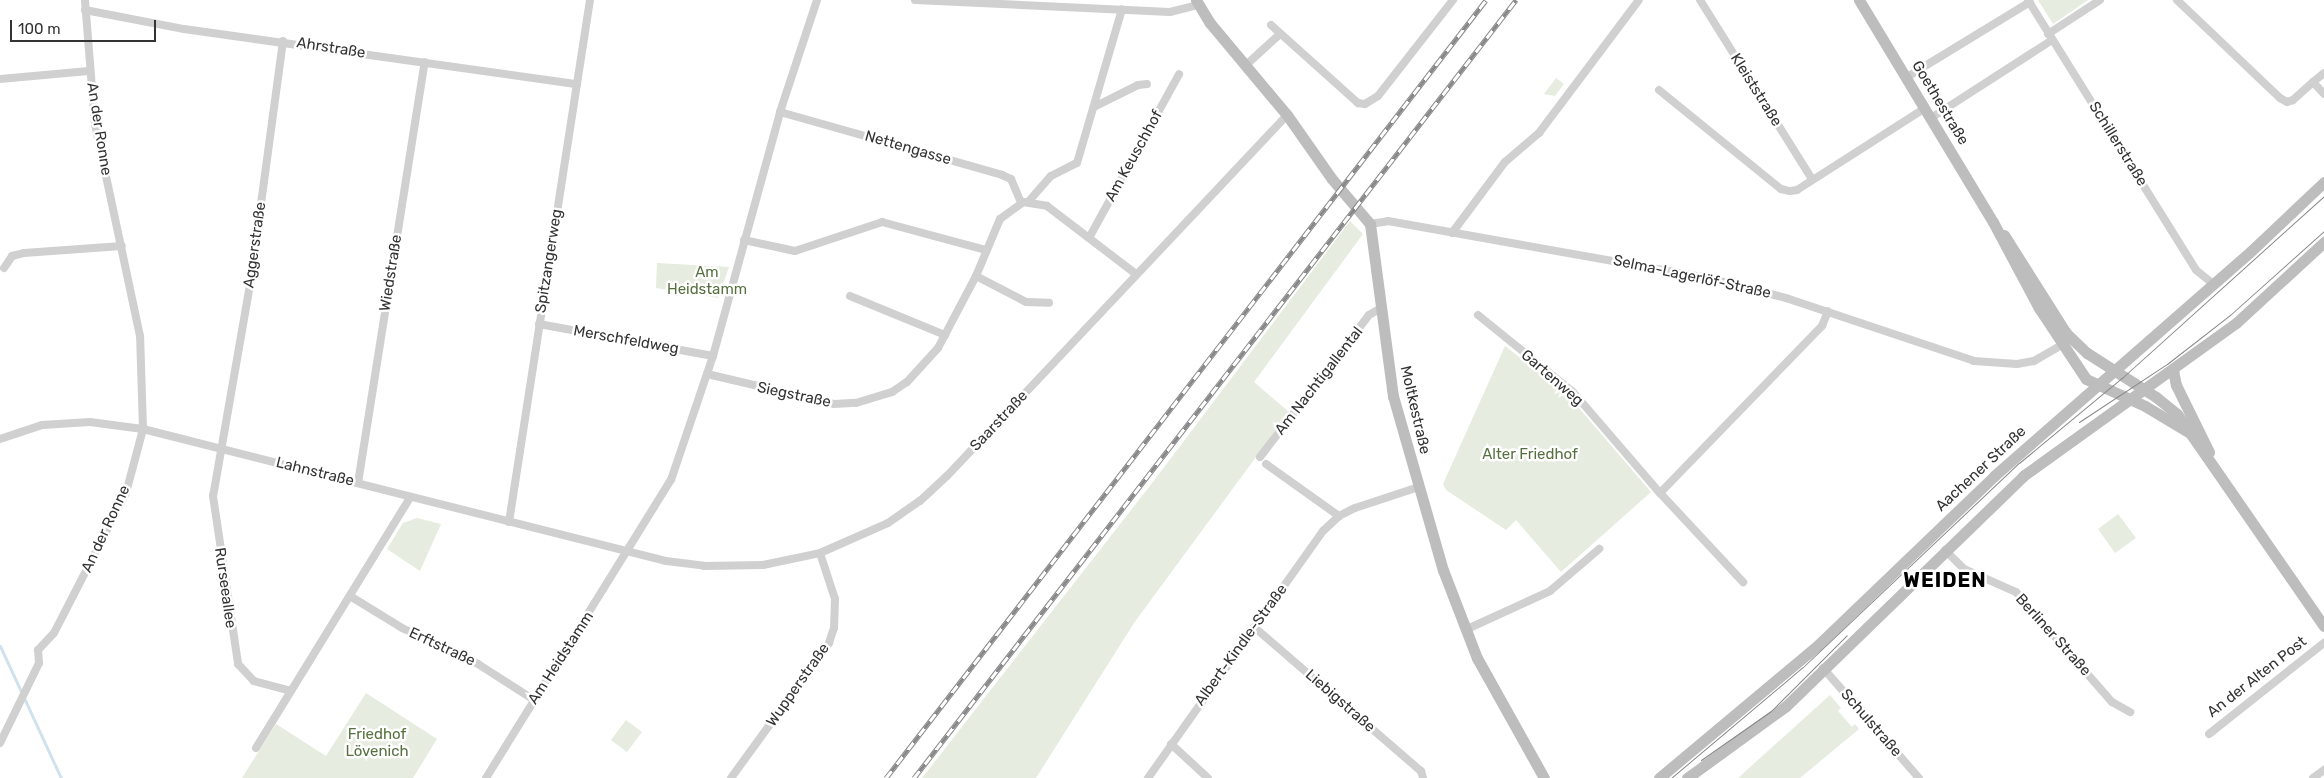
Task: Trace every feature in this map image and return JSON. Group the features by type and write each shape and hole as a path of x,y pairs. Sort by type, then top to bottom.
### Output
{"street":[{"name":"An der Ronne","path":"0,743 39,663 38,650 54,633 126,493 143,429 140,336 96,125 84,0"},
{"name":"Spitzangerweg","path":"508,522 590,0"},
{"name":"Am Heidstamm","path":"486,778 671,480 713,356 780,112 817,0"},
{"path":"915,0 1053,9 1122,9 1170,12 1197,3"},
{"path":"1053,9 1055,0"},
{"path":"1271,25 1358,103 1365,104 1378,96 1453,0"},
{"path":"1452,232 1505,162 1539,133 1639,0"},
{"name":"Kleiststraße","path":"1700,0 1812,180"},
{"name":"Goethestraße","path":"1859,0 1993,222 2062,345 2086,378 2131,399"},
{"path":"1659,90 1781,189 1797,190 1928,113 2050,37 2100,0"},
{"path":"2177,0 2280,98 2287,102 2293,100 2324,73"},
{"path":"1907,77 2029,1"},
{"name":"Schillerstraße","path":"2029,1 2196,270 2213,284"},
{"name":"Moltkestraße","path":"1197,3 1287,115 1332,179 1370,224 1374,236 1381,308 1394,396 1418,487 1465,630 1492,685 1544,778"},
{"name":"Siegstraße","path":"707,374 814,402 856,403 892,392 907,382 945,335 976,276 1000,219 1025,202 1051,176 1075,166 1094,108 1122,9"},
{"name":"Ahrstraße","path":"84,10 184,29 284,41 577,84"},
{"path":"1246,65 1280,34"},
{"name":"Aggerstraße","path":"222,449 251,280 284,41"},
{"name":"Wiedstraße","path":"358,483 425,62"},
{"name":"An der Ronne","path":"0,79 90,71"},
{"name":"Am Keuschhof","path":"1089,238 1179,74"},
{"path":"2313,82 2324,94"},
{"path":"1094,108 1138,85 1148,84"},
{"name":"Nettengasse","path":"780,112 1002,175 1011,179 1025,202"},
{"name":"Saarstraße","path":"628,552 704,566 763,565 820,553 888,523 920,501 973,450 1287,115"},
{"name":"Aachener Straße","path":"1659,778 1818,645 1955,512 2213,284 2324,182"},
{"path":"1025,202 1047,206 1136,274"},
{"name":"Selma-Lagerlöf-Straße","path":"1370,224 1388,221 1674,270 1744,286 1965,358 1990,363 2034,361 2062,345"},
{"path":"744,240 795,251 882,222 986,250"},
{"name":"Goethestraße","path":"1993,222 2011,244 2066,333 2087,353 2114,372 2144,389"},
{"path":"1687,778 1766,722 2034,467 2173,370 2236,323 2324,242"},
{"path":"4,268 12,256 24,253 122,246"},
{"path":"976,276 1026,302 1049,303"},
{"path":"850,296 945,335"},
{"name":"Am Nachtigallental","path":"1260,457 1369,315 1381,308"},
{"path":"1660,493 1822,326 1828,312"},
{"name":"Gartenweg","path":"1478,315 1573,392 1660,493 1743,582"},
{"name":"Merschfeldweg","path":"539,324 713,356"},
{"path":"2173,370 2176,385 2220,476"},
{"path":"2144,389 2171,408 2190,433 2324,626"},
{"path":"2131,399 2190,433"},
{"name":"Lahnstraße","path":"0,439 42,425 90,422 143,429 628,552"},
{"name":"Rurseeallee","path":"222,449 214,512 238,664 254,681 291,691"},
{"path":"1266,464 1339,516"},
{"name":"Albert-Kindle-Straße","path":"1148,778 1323,531 1339,516 1418,487"},
{"path":"256,748 410,498"},
{"path":"1465,630 1550,591 1599,549"},
{"name":"Berliner Straße","path":"1945,550 1964,569 2016,592 2112,702 2130,712"},
{"name":"Wupperstraße","path":"731,778 829,643 834,628 834,599 820,553"},
{"name":"Erftstraße","path":"350,596 402,628 478,664 534,700"},
{"name":"Liebigstraße","path":"1254,626 1421,771 1424,778"},
{"name":"An der Alten Post","path":"2209,734 2324,643"},
{"name":"Schulstraße","path":"1823,668 1919,778"},
{"path":"1171,744 1208,778"},
{"path":"2313,778 2324,770"}],"green space":[{"path":"2038,0 2088,0 2053,24"},
{"path":"1556,78 1564,84 1555,96 1544,94"},
{"path":"1350,221 1363,234 1254,382 1289,412 1134,623 1036,778 922,778 1156,478"},
{"name":"Am Heidstamm","path":"657,263 729,267 718,298 656,288"},
{"name":"Alter Friedhof","path":"1505,346 1567,394 1651,492 1561,572 1516,520 1506,530 1446,490 1443,484"},
{"path":"2118,514 2136,538 2115,553 2098,529"},
{"path":"417,518 441,524 420,571 387,549 403,523"},
{"name":"Friedhof Lövenich","path":"366,693 437,739 413,778 242,778 276,724 326,756"},
{"path":"1830,695 1841,708 1838,711 1852,727 1855,724 1859,729 1800,778 1738,778"},
{"path":"626,720 642,732 627,752 611,740"}],"waterway":[{"path":"0,646 61,778"}],"tram line":[{"path":"1671,778 1803,667 2019,463 2123,377 2324,196"},
{"path":"2079,422 2167,364 2230,315 2324,231"},
{"path":"1701,760 1771,711 1847,635"}],"railway":[{"path":"886,778 1486,0"},
{"path":"914,778 1516,0"}],"district":[{"name":"WEIDEN","path":"1945,580"}]}
